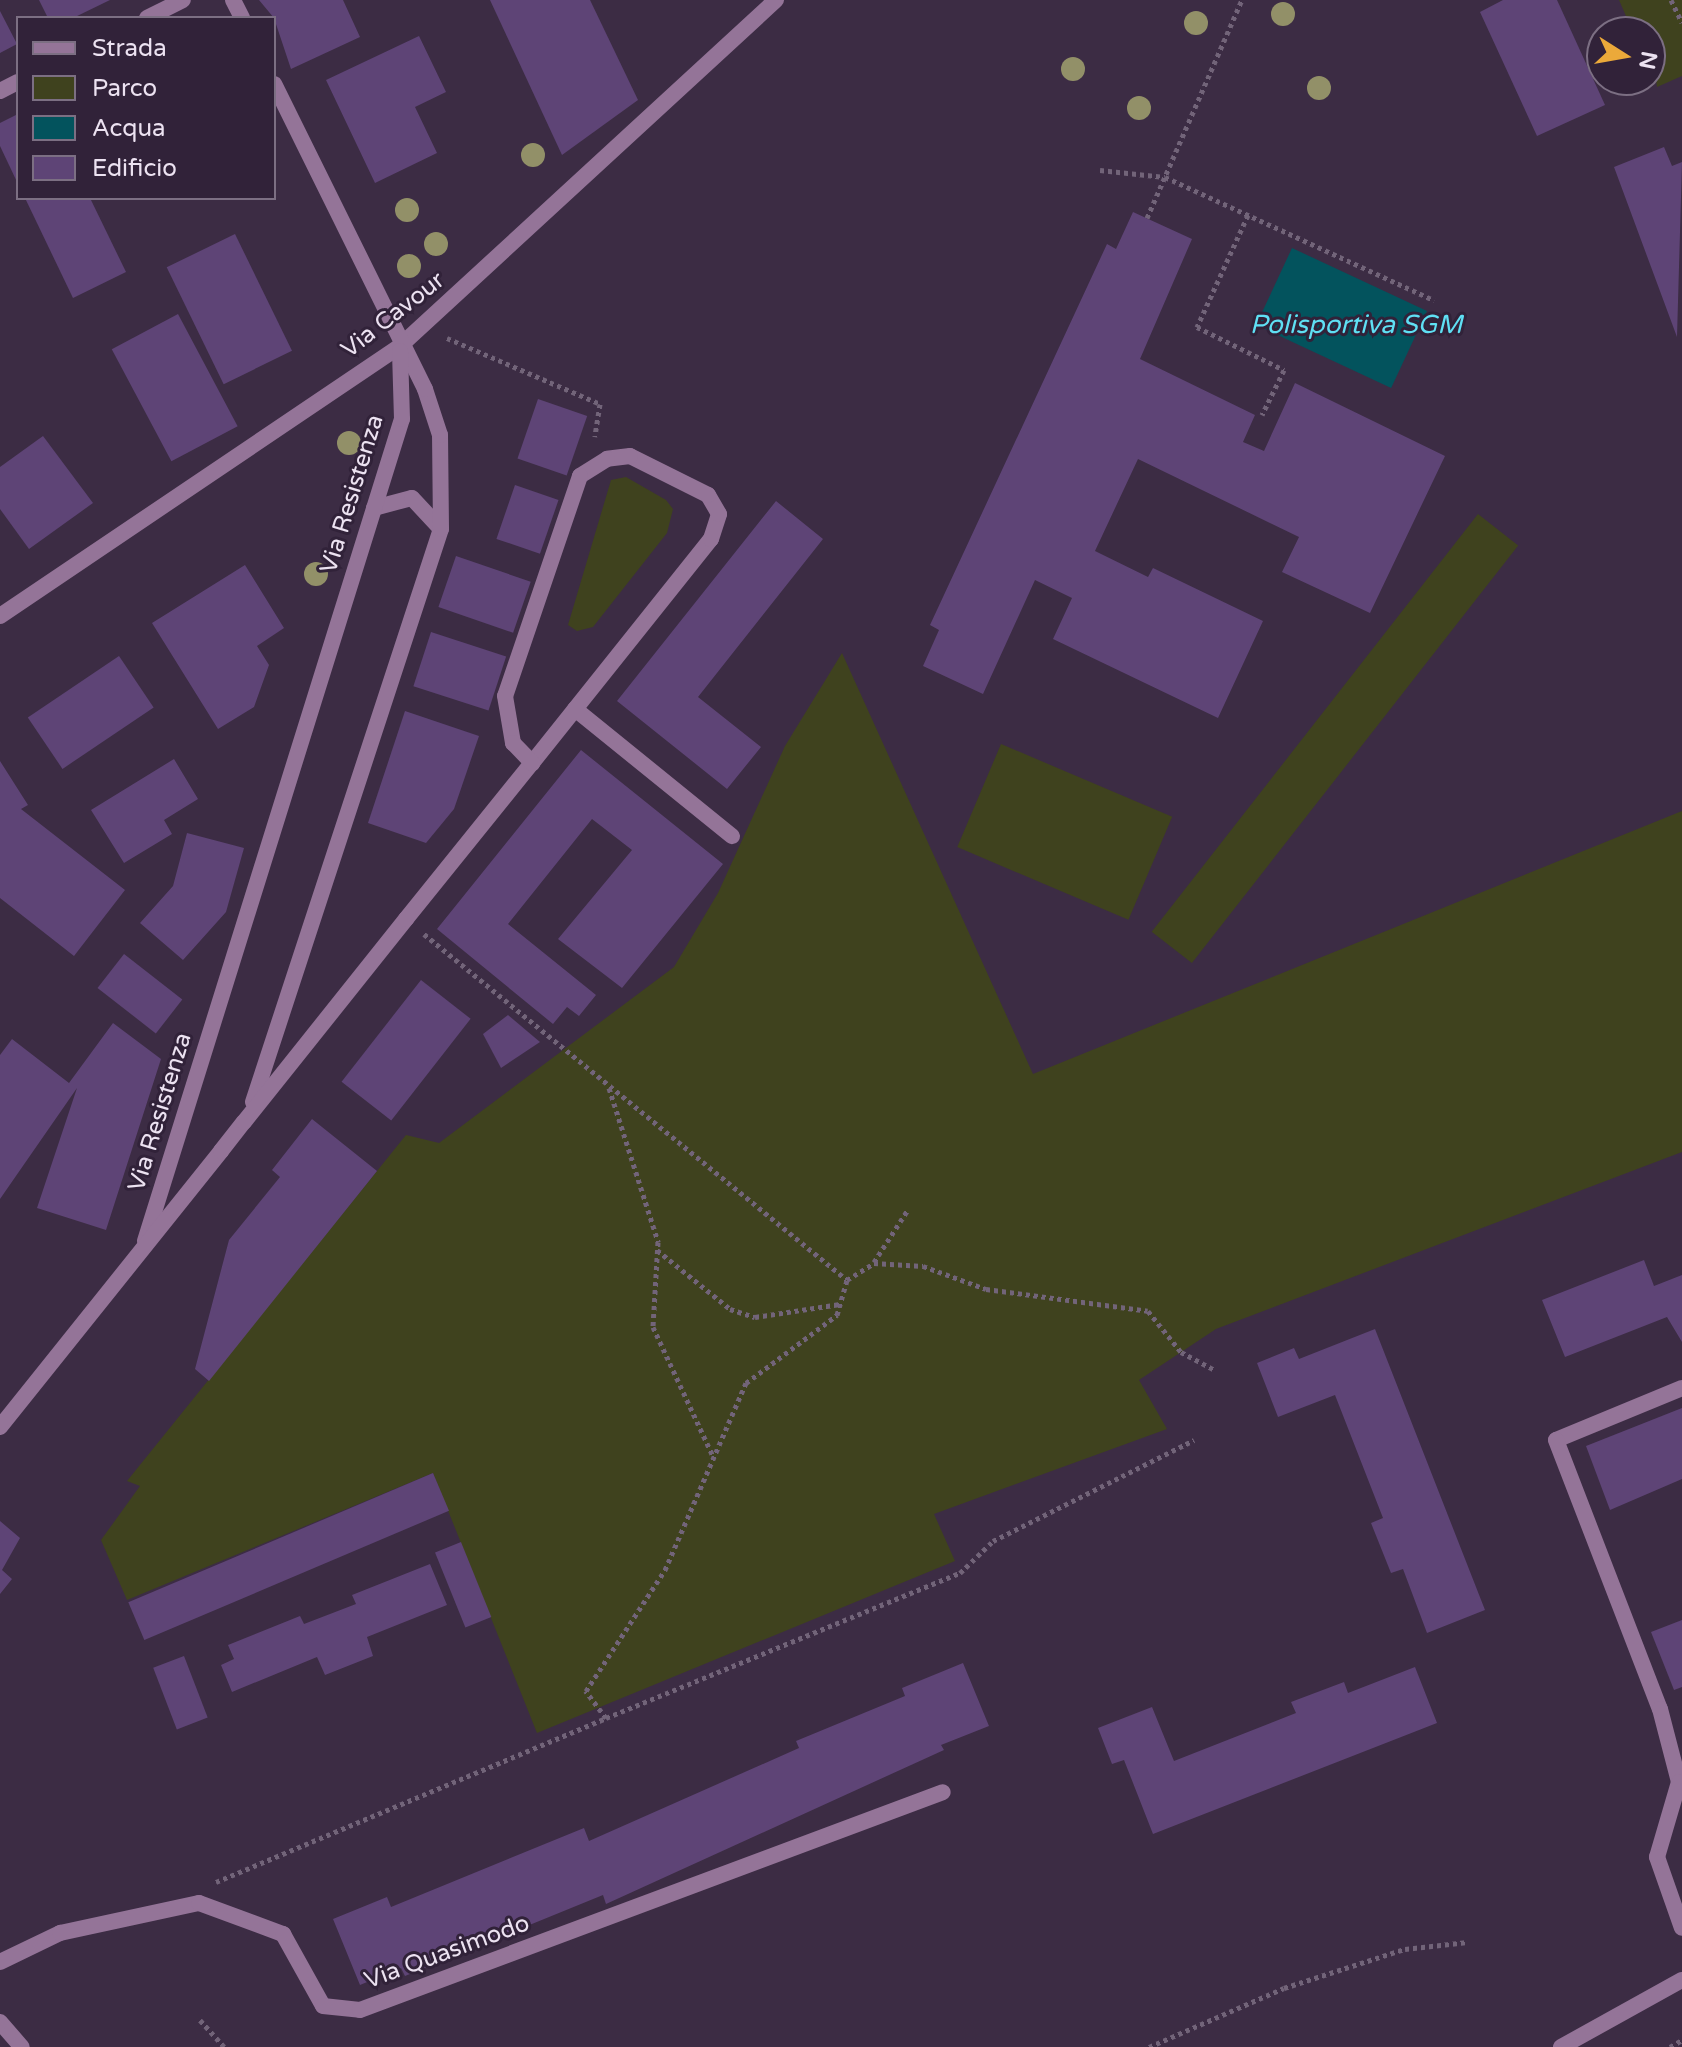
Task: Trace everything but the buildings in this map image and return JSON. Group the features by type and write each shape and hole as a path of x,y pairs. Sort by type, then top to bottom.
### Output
{"street":[{"path":"151,16 183,0"},
{"name":"Via Cavour","path":"0,616 400,346 776,0"},
{"path":"276,88 400,346"},
{"name":"Via Resistenza","path":"142,1249 402,419 400,346"},
{"name":"Via Resistenza","path":"244,1122 441,529 440,435 400,346"},
{"name":"Via Resistenza","path":"0,1427 711,539 719,514 708,495 630,456 607,459"},
{"path":"532,763 513,743 505,696 580,476 607,459"},
{"path":"374,508 412,498 441,529"},
{"path":"575,709 732,836"},
{"path":"1682,1388 1556,1440 1660,1709 1679,1782 1657,1857 1682,1928"},
{"name":"Via Quasimodo","path":"0,1962 60,1933 199,1903 283,1934 323,2006 360,2010 943,1792"},
{"path":"1561,2047 1682,1980"},
{"path":"0,2022 22,2047"}],"path":[{"path":"1147,218 1242,0"},
{"path":"1671,0 1682,23"},
{"path":"1100,170 1165,177 1434,300"},
{"path":"1248,215 1197,327 1284,370 1262,415"},
{"path":"422,327 600,404 591,431 607,459"},
{"path":"406,919 847,1280"},
{"path":"609,1087 656,1250 653,1327 713,1456"},
{"path":"606,1718 586,1691 665,1570 746,1383 837,1315 847,1280 874,1263 907,1211"},
{"path":"656,1250 730,1309 755,1317 841,1304"},
{"path":"874,1263 923,1266 986,1289 1148,1311 1181,1352 1215,1370"},
{"path":"205,1888 606,1718 960,1573 993,1541 1194,1440"},
{"path":"1149,2047 1314,1978 1405,1949 1468,1942"},
{"path":"200,2020 224,2047"},
{"path":"1670,2047 1682,2040"}],"green space":[{"path":"1619,0 1682,0 1682,76 1666,83 1666,16 1626,16"},
{"path":"626,477 666,500 673,509 667,533 593,627 577,631 568,625 611,480"},
{"path":"1478,514 1518,545 1192,963 1152,932"},
{"path":"842,653 1033,1074 1682,811 1682,1152 1216,1329 1139,1380 1167,1429 934,1514 955,1561 537,1733 433,1473 127,1600 101,1540 140,1486 127,1481 406,1135 439,1143 674,967 718,893 785,746"},
{"path":"1001,744 1172,817 1128,920 957,847"}],"water":[{"name":"Polisportiva SGM","path":"1292,248 1427,311 1391,388 1256,325"}]}
